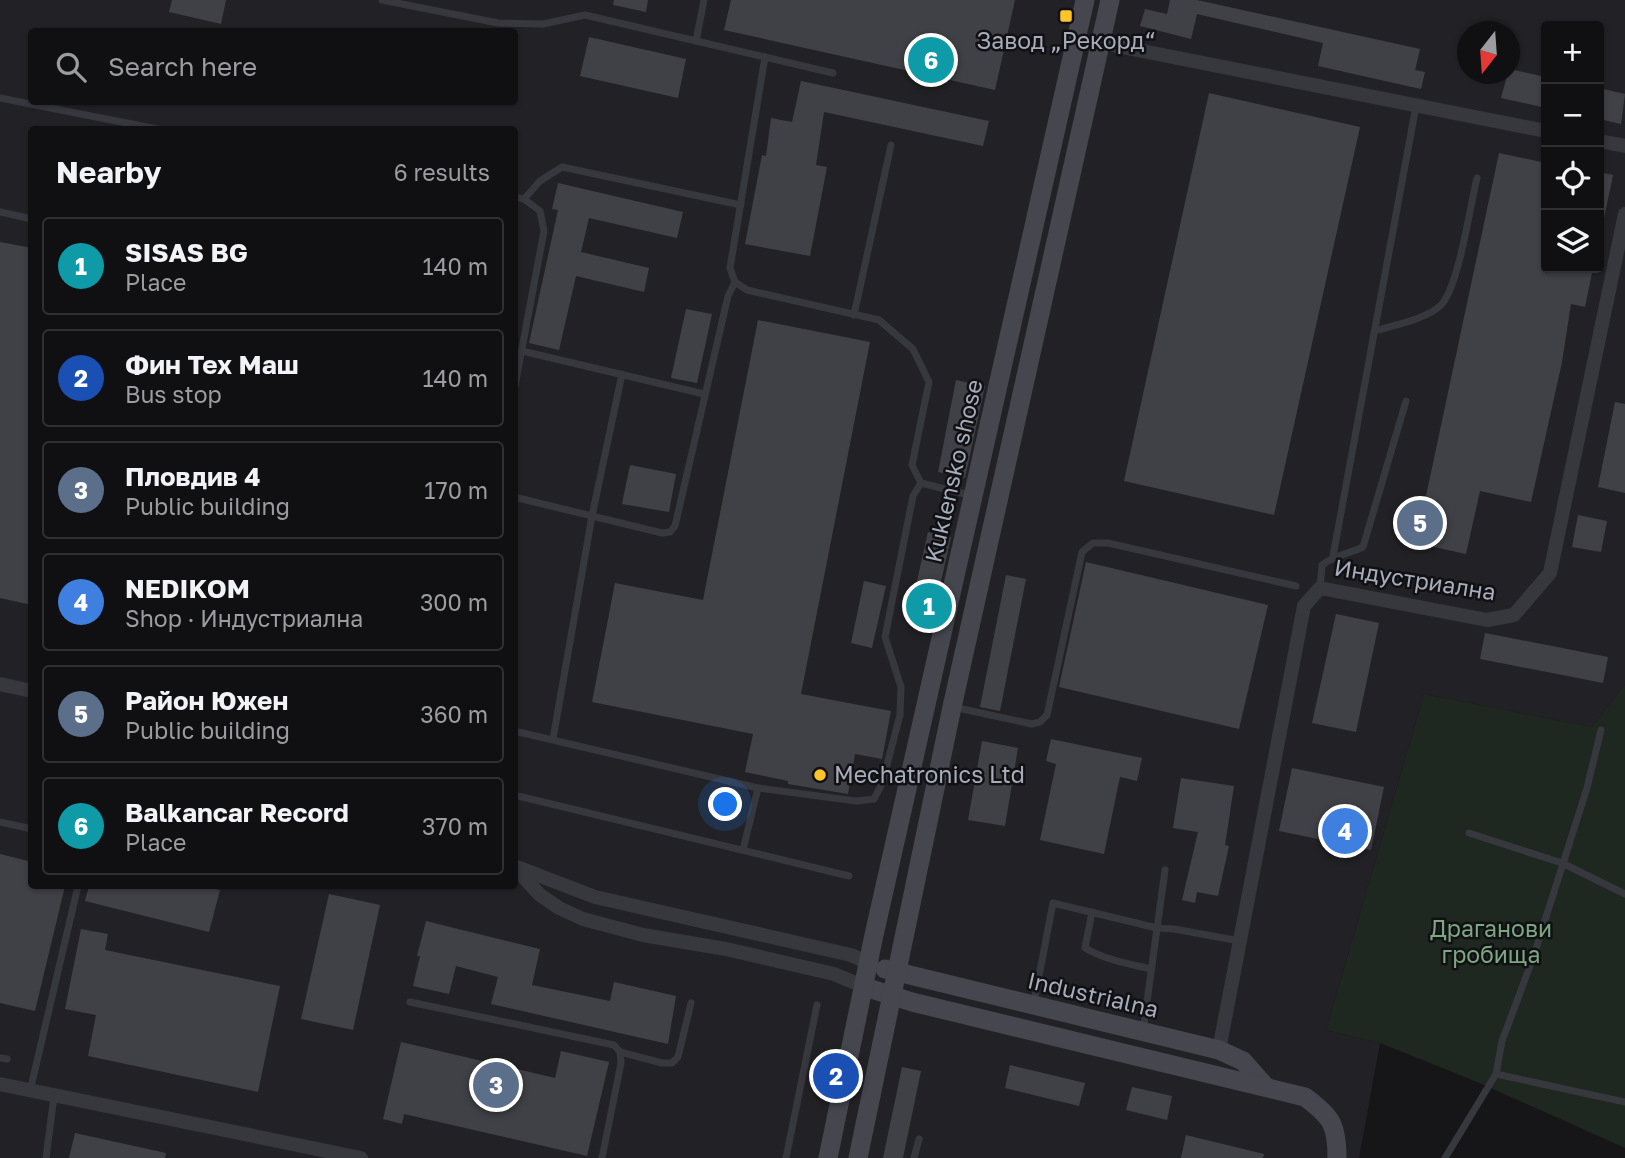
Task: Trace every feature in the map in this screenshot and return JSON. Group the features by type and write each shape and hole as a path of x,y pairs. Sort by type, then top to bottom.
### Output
{"main road":[{"name":"Kuklensko shose","path":"828,1158 1084,0"},
{"path":"858,1158 952,707 1111,0"},
{"name":"Industrialna","path":"869,963 896,974 1219,1050 1243,1061 1266,1087"},
{"path":"865,986 891,997 1305,1097 1326,1113 1337,1132 1337,1158"}],"street":[{"path":"1102,43 1541,130"},
{"path":"1604,142 1625,146"},
{"name":"Индустриална","path":"1219,1050 1304,606 1320,588 1487,620 1514,615 1549,573 1625,214"},
{"path":"0,684 28,690"},
{"path":"518,868 595,897 851,955 869,963"},
{"path":"518,870 540,895 583,919 643,935 726,949 834,974 865,986"},
{"path":"0,1084 360,1158"}],"lane":[{"path":"382,0 498,23 543,24 585,15 833,73"},
{"path":"696,41 704,0"},
{"path":"765,57 730,268 735,282 747,290 879,320 913,349 929,382 912,465 921,483 974,497"},
{"path":"0,98 28,104"},
{"path":"35,105 142,126"},
{"path":"1333,556 1416,106"},
{"path":"854,314 891,145"},
{"path":"524,199 540,180 562,167 741,205"},
{"path":"1375,331 1418,318 1441,305 1454,281 1477,178"},
{"path":"518,198 540,211 544,231 518,371"},
{"path":"0,212 28,218"},
{"path":"518,498 670,533 675,526 727,296 735,282"},
{"path":"522,351 704,394"},
{"path":"553,739 592,516 622,374"},
{"path":"1320,588 1322,565 1333,556 1349,554 1363,547 1406,401"},
{"path":"518,733 758,788 856,801 874,799 882,784 900,715 901,688 885,637 913,496 921,483"},
{"path":"952,707 1032,724 1040,722 1047,715 1082,552 1093,543 1108,543 1296,586"},
{"path":"1445,1158 1496,1074 1502,1041 1587,788 1601,730"},
{"path":"743,850 758,788"},
{"path":"518,796 849,876"},
{"path":"0,822 28,828"},
{"path":"1469,834 1562,863 1625,894"},
{"path":"1143,1032 1165,870"},
{"path":"30,1091 77,889"},
{"path":"1033,1006 1053,903 1157,928 1240,941"},
{"path":"1092,912 1086,948 1093,953 1152,969"},
{"path":"410,1002 614,1045 620,1052 662,1063 672,1063 678,1057 691,1003"},
{"path":"786,1158 817,1005"},
{"path":"602,1158 621,1063 620,1052"},
{"path":"1496,1074 1625,1102"},
{"path":"46,1158 54,1096"},
{"path":"914,1158 919,1139"}],"shaded area":[{"path":"0,0 1625,0 1625,684 1592,727 1424,694 1326,1030 1380,1043 1359,1158 0,1158"}],"green space":[{"name":"Драганови гробища","path":"1625,684 1625,1148 1482,1084 1380,1043 1326,1030 1424,694 1592,727"}],"building":[{"path":"172,0 226,0 221,24 169,12"},
{"path":"614,0 648,0 646,12 613,5"},
{"path":"731,0 1015,0 995,90 724,30"},
{"path":"1170,0 1197,0 1420,49 1415,70 1425,72 1421,89 1318,66 1323,43 1197,14 1191,39 1140,26 1145,9 1167,14"},
{"path":"589,37 686,59 678,98 580,76"},
{"path":"1520,71 1541,76 1541,107 1501,98 1505,84 1520,84"},
{"path":"801,81 989,121 983,146 824,112 816,165 827,167 810,256 745,244 762,155 766,156 771,118 792,122"},
{"path":"1604,89 1625,94 1621,124 1604,120"},
{"path":"1209,93 1360,127 1274,515 1124,481"},
{"path":"1499,153 1541,162 1541,273 1592,273 1585,307 1571,304 1562,362 1531,502 1480,491 1466,554 1416,543"},
{"path":"1604,173 1613,175 1604,218"},
{"path":"558,183 683,212 677,238 589,218 581,252 649,268 644,292 576,276 559,350 529,343 558,210 552,209"},
{"path":"0,242 28,247 28,604 0,598"},
{"path":"686,309 712,314 697,383 671,378"},
{"path":"758,320 870,342 801,694 891,711 882,759 855,754 848,794 788,784 788,781 745,772 753,734 592,702 615,583 703,600"},
{"path":"956,380 985,386 965,478 938,472"},
{"path":"1615,402 1625,404 1625,493 1598,487"},
{"path":"630,465 676,474 669,512 622,504"},
{"path":"1578,515 1607,521 1601,552 1572,547"},
{"path":"928,532 951,537 931,626 908,621"},
{"path":"1086,562 1268,605 1239,729 1059,687"},
{"path":"1006,575 1026,579 1000,711 980,707"},
{"path":"864,581 886,586 872,648 851,643"},
{"path":"1336,614 1379,623 1356,732 1312,723"},
{"path":"1485,633 1608,657 1603,683 1480,659"},
{"path":"1051,739 1142,758 1137,781 1120,777 1104,854 1040,840 1056,764 1046,761"},
{"path":"982,741 1018,748 1005,826 968,820"},
{"path":"1292,768 1384,787 1371,850 1279,831"},
{"path":"1181,778 1234,786 1225,845 1229,846 1218,896 1197,892 1195,903 1182,900 1198,832 1173,828"},
{"path":"0,854 28,861 28,889 64,889 35,1011 0,1003"},
{"path":"88,889 220,890 209,932 85,901"},
{"path":"329,894 380,905 353,1030 301,1019"},
{"path":"426,921 540,949 532,985 610,1001 614,982 676,996 668,1044 491,1004 498,977 456,966 449,994 413,986"},
{"path":"81,929 108,934 105,950 280,986 258,1092 88,1056 96,1015 65,1009"},
{"path":"401,1042 555,1078 561,1051 609,1062 587,1156 404,1114 402,1124 383,1119"},
{"path":"1010,1065 1085,1083 1079,1106 1005,1088"},
{"path":"902,1067 921,1071 903,1158 883,1158"},
{"path":"1132,1087 1172,1096 1167,1120 1126,1110"},
{"path":"75,1133 166,1153 165,1158 69,1158"},
{"path":"1186,1135 1264,1154 1263,1158 1181,1158"}],"place":[{"name":"Завод „Рекорд“","path":"1066,16"},
{"name":"Balkancar Record","path":"931,60"},
{"name":"Район Южен","path":"1420,523"},
{"name":"SISAS BG","path":"929,606"},
{"name":"Mechatronics Ltd","path":"820,775"},
{"name":"NEDIKOM","path":"1345,831"},
{"name":"Фин Тех Маш","path":"836,1076"},
{"name":"Пловдив 4","path":"496,1085"}]}
